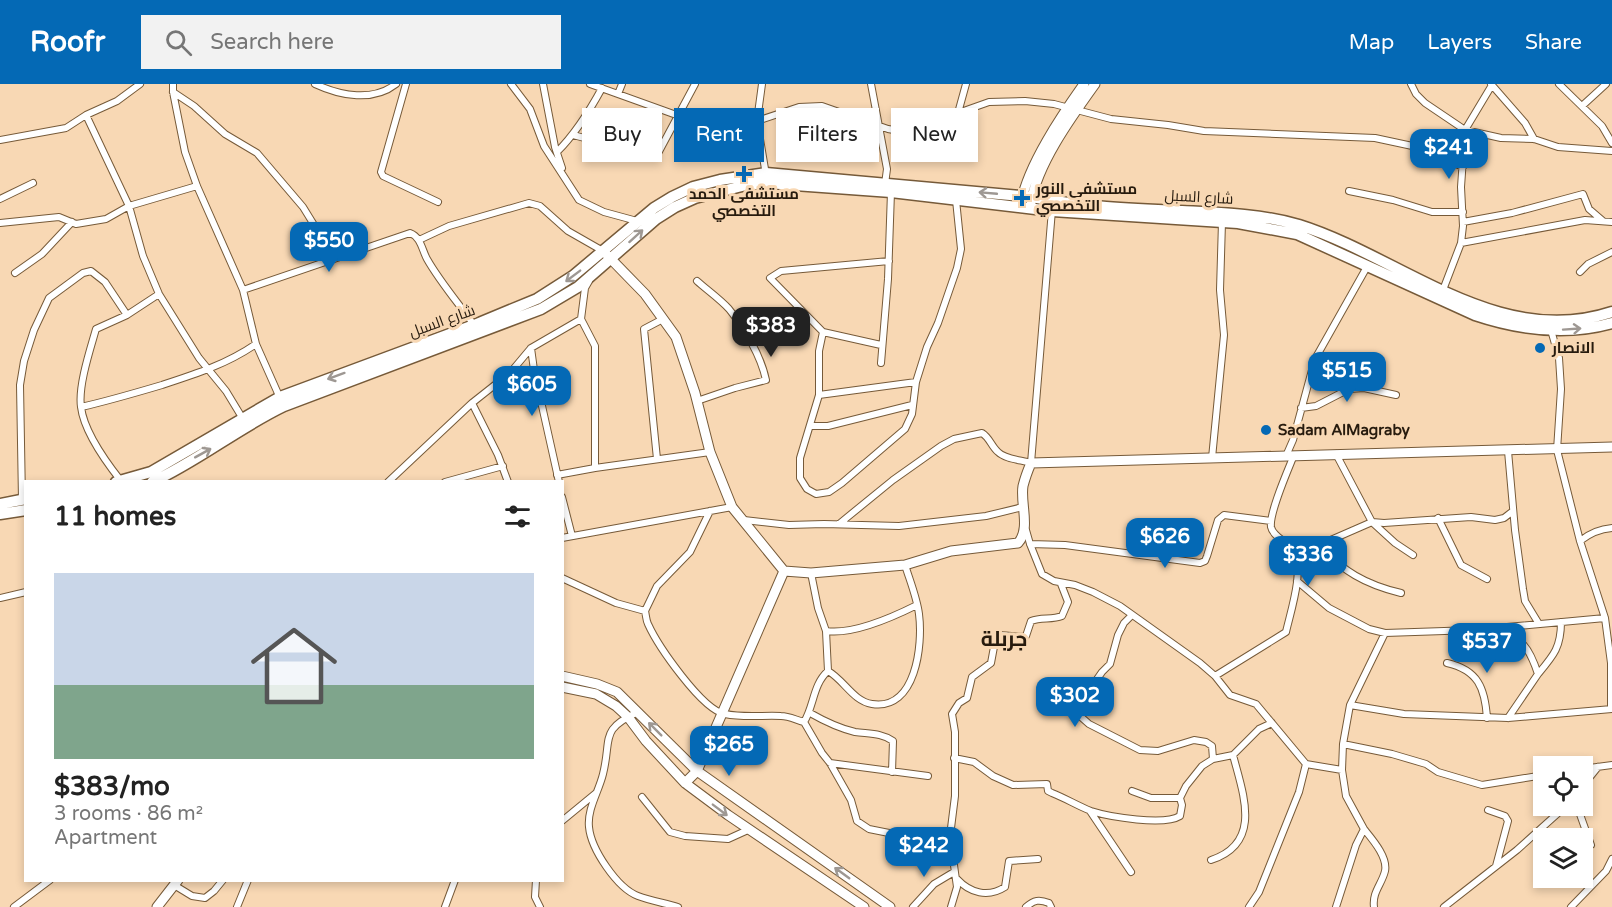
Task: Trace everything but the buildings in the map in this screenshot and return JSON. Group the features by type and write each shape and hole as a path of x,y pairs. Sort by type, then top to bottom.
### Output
{"main road":[{"name":"شارع السبل","path":"282,402 541,309 571,291 592,274 637,221 654,208 693,187 742,176 888,188 1266,227 1297,234 1475,315 1513,326 1588,328 1612,323"},
{"name":"شارع السبل","path":"123,480 151,472 282,402 537,299 607,255 675,207 695,198 766,178"},
{"name":"شارع السبل","path":"888,188 956,200 1026,202"},
{"name":"شارع السبل","path":"1052,206 1238,214 1299,225 1497,312 1550,326 1612,312"},
{"name":"شارع السبل","path":"156,480 222,442 245,421"},
{"path":"0,504 24,503"},
{"path":"0,514 24,503"}],"street":[{"path":"0,140 66,128 117,101 140,84"},
{"path":"173,84 185,152 197,186 243,290 256,344 282,402"},
{"path":"315,84 353,96 386,92 396,84"},
{"path":"406,84 381,172 383,176 438,202"},
{"path":"511,84 530,109 544,146 579,200 604,213 637,221"},
{"path":"543,84 557,152 565,177"},
{"path":"590,84 674,113"},
{"path":"618,94 621,84"},
{"path":"683,108 695,84"},
{"path":"759,108 762,84"},
{"path":"871,84 876,108"},
{"path":"959,108 966,84"},
{"path":"1026,202 1084,84"},
{"path":"1072,109 1095,84"},
{"path":"1412,84 1416,94 1425,103 1465,130 1501,138 1534,139 1558,147 1612,151"},
{"path":"1443,290 1461,243 1463,212 1461,187 1465,130 1491,84 1525,123 1534,139"},
{"path":"1559,84 1602,126 1612,143"},
{"path":"1581,106 1606,84"},
{"path":"557,152 573,135 602,88"},
{"path":"173,92 194,106 225,134 257,153 303,207 319,233 327,261"},
{"path":"972,108 988,102 1025,101 1054,104 1111,119 1204,131 1375,138 1417,147 1463,167"},
{"path":"796,108 822,106 828,108"},
{"path":"86,116 129,207 143,256 159,294 199,358 226,390 245,421"},
{"path":"573,135 656,157 674,126"},
{"path":"881,363 889,261 887,169 879,126 891,128"},
{"path":"764,162 766,178"},
{"path":"0,199 33,183"},
{"path":"0,223 59,217 76,224 106,219 129,207 197,186"},
{"path":"1349,191 1393,200 1432,212 1463,212"},
{"path":"1463,222 1512,213 1583,194 1589,209 1603,221"},
{"path":"823,332 819,351 819,396 800,458 800,478 807,489 816,494 829,492 905,429 912,414 916,382 927,346 938,323 957,268 960,249 956,200"},
{"path":"419,240 449,226 529,203 540,206 568,231 607,255 645,294 676,337 697,401 710,452 732,507 784,571 811,573 905,565 951,551 1018,543 1022,538 1023,487 1031,463 1052,206"},
{"path":"1461,243 1585,220 1612,222"},
{"path":"15,273 42,254 72,222"},
{"path":"1212,458 1224,335 1220,290 1222,222"},
{"path":"243,290 410,233 419,240 428,260 474,325"},
{"path":"1580,272 1588,264 1612,252"},
{"path":"881,345 823,332 770,278 781,271 889,261"},
{"path":"1215,676 1286,632 1297,580 1298,558 1285,541 1273,533 1271,521 1315,359 1368,265"},
{"path":"24,503 20,385 24,361 34,330 49,298 82,273 91,271 105,282 127,315"},
{"path":"390,480 472,403 510,373 531,348 580,319 584,309 585,288 592,274"},
{"path":"697,281 728,308 750,343 766,380 697,401"},
{"path":"118,480 91,435 81,407 84,376 96,329 127,315 159,294"},
{"path":"580,319 595,346 595,468"},
{"path":"657,459 644,329 663,319"},
{"path":"1350,705 1404,714 1487,718 1611,709 1611,663 1605,618 1580,541 1557,450 1561,389 1559,358 1550,326"},
{"path":"81,407 109,401 209,370 238,357 256,344"},
{"path":"531,348 558,478 595,468 710,452"},
{"path":"819,396 916,382"},
{"path":"1301,408 1316,406 1349,389 1364,388 1396,395"},
{"path":"472,403 507,480"},
{"path":"810,426 828,426 912,405"},
{"path":"839,524 893,480 941,446 954,439 982,433 987,436 996,451 1004,456 1031,463 1612,447"},
{"path":"1508,451 1525,601 1539,624"},
{"path":"1336,454 1372,522 1395,543 1413,555"},
{"path":"452,480 502,466"},
{"path":"564,505 572,536"},
{"path":"564,538 732,507"},
{"path":"744,520 789,525 923,525 986,516 1023,507"},
{"path":"710,511 690,552 657,586 645,610 647,623 692,689 708,706 723,714 745,717 784,716 804,722 851,800 857,820 869,829 889,833"},
{"path":"1298,558 1317,546 1372,522 1384,524 1471,517 1496,520 1504,518 1513,511"},
{"path":"1030,544 1065,545 1200,563 1205,561 1218,520 1224,515 1271,521"},
{"path":"1438,518 1461,565 1487,579"},
{"path":"1024,523 1042,574 1061,584 1075,585 1093,592 1120,606 1215,676 1230,695 1256,704 1306,764 1342,770"},
{"path":"1580,541 1590,533 1602,528 1612,528"},
{"path":"1317,546 1343,569 1371,585 1401,593"},
{"path":"828,671 861,700 872,704 894,701 901,696 909,684 920,642 919,614 905,565"},
{"path":"685,783 697,771 784,571"},
{"path":"804,722 810,713 816,686 828,671 826,631 818,608 811,573"},
{"path":"564,579 616,603 645,610"},
{"path":"1297,580 1329,608 1370,629 1385,633 1440,632 1605,618"},
{"path":"951,907 957,887 953,844 950,836 955,796 955,732 952,714 959,703 967,698 972,677 991,663 996,636 1023,637 1026,636 1031,621 1062,616 1068,602 1061,584"},
{"path":"0,598 24,592"},
{"path":"826,631 836,633 862,627 917,606"},
{"path":"1132,615 1118,635 1110,664 1077,708 1080,716 1089,724 1140,750 1158,751 1194,740 1206,742 1212,746 1214,759"},
{"path":"1508,718 1556,652 1561,636 1561,622"},
{"path":"1492,627 1522,641 1531,654 1538,674"},
{"path":"1374,907 1375,892 1385,866 1374,842 1346,796 1342,770 1343,744 1350,705 1385,633"},
{"path":"1447,663 1464,667 1474,676 1481,686 1487,718"},
{"path":"564,676 597,684 617,692 697,771 890,907"},
{"path":"564,687 596,693 616,706 685,783 864,907"},
{"path":"638,712 619,721 609,734 603,774 590,812 589,827 597,851 610,873 636,895 678,907"},
{"path":"810,713 830,724 854,731 886,736 893,741 892,772"},
{"path":"954,758 974,762 993,776 1014,785 1047,784 1048,791 1090,810 1139,819 1174,820 1180,816 1182,805 1180,798 1186,786 1202,766 1214,759 1233,754 1259,729 1272,723"},
{"path":"1343,744 1426,764 1438,772 1482,785 1533,777"},
{"path":"1211,860 1224,856 1234,848 1242,833 1246,816 1245,800 1233,754"},
{"path":"830,763 928,776"},
{"path":"1250,907 1259,892 1299,792 1306,764"},
{"path":"1593,767 1612,765"},
{"path":"1593,773 1598,766"},
{"path":"1132,791 1151,798 1180,798"},
{"path":"564,819 596,793"},
{"path":"642,797 670,831 685,836 728,839 750,829"},
{"path":"1090,810 1108,841 1131,872"},
{"path":"1488,810 1505,816 1508,820 1496,866"},
{"path":"1444,907 1554,816"},
{"path":"1336,907 1356,845 1364,829"},
{"path":"1571,907 1606,871 1612,859"},
{"path":"956,875 967,889 980,893 998,892 1005,887 1009,861 1038,860"},
{"path":"913,907 934,884 956,875"},
{"path":"14,907 47,882"},
{"path":"157,907 176,883 192,896 205,898 221,882"},
{"path":"237,907 247,882"},
{"path":"445,907 454,882"},
{"path":"536,882 535,897 540,907"},
{"path":"1026,907 1039,900 1049,903 1051,907"}],"place":[{"name":"مستشفى الحمد التخصصي","path":"744,174"},
{"name":"مستشفى النور التخصصي","path":"1022,198"},
{"name":"الانصار","path":"1540,348"},
{"name":"Sadam AlMagraby","path":"1266,430"}],"district":[{"name":"جربلة","path":"1004,639"}]}
